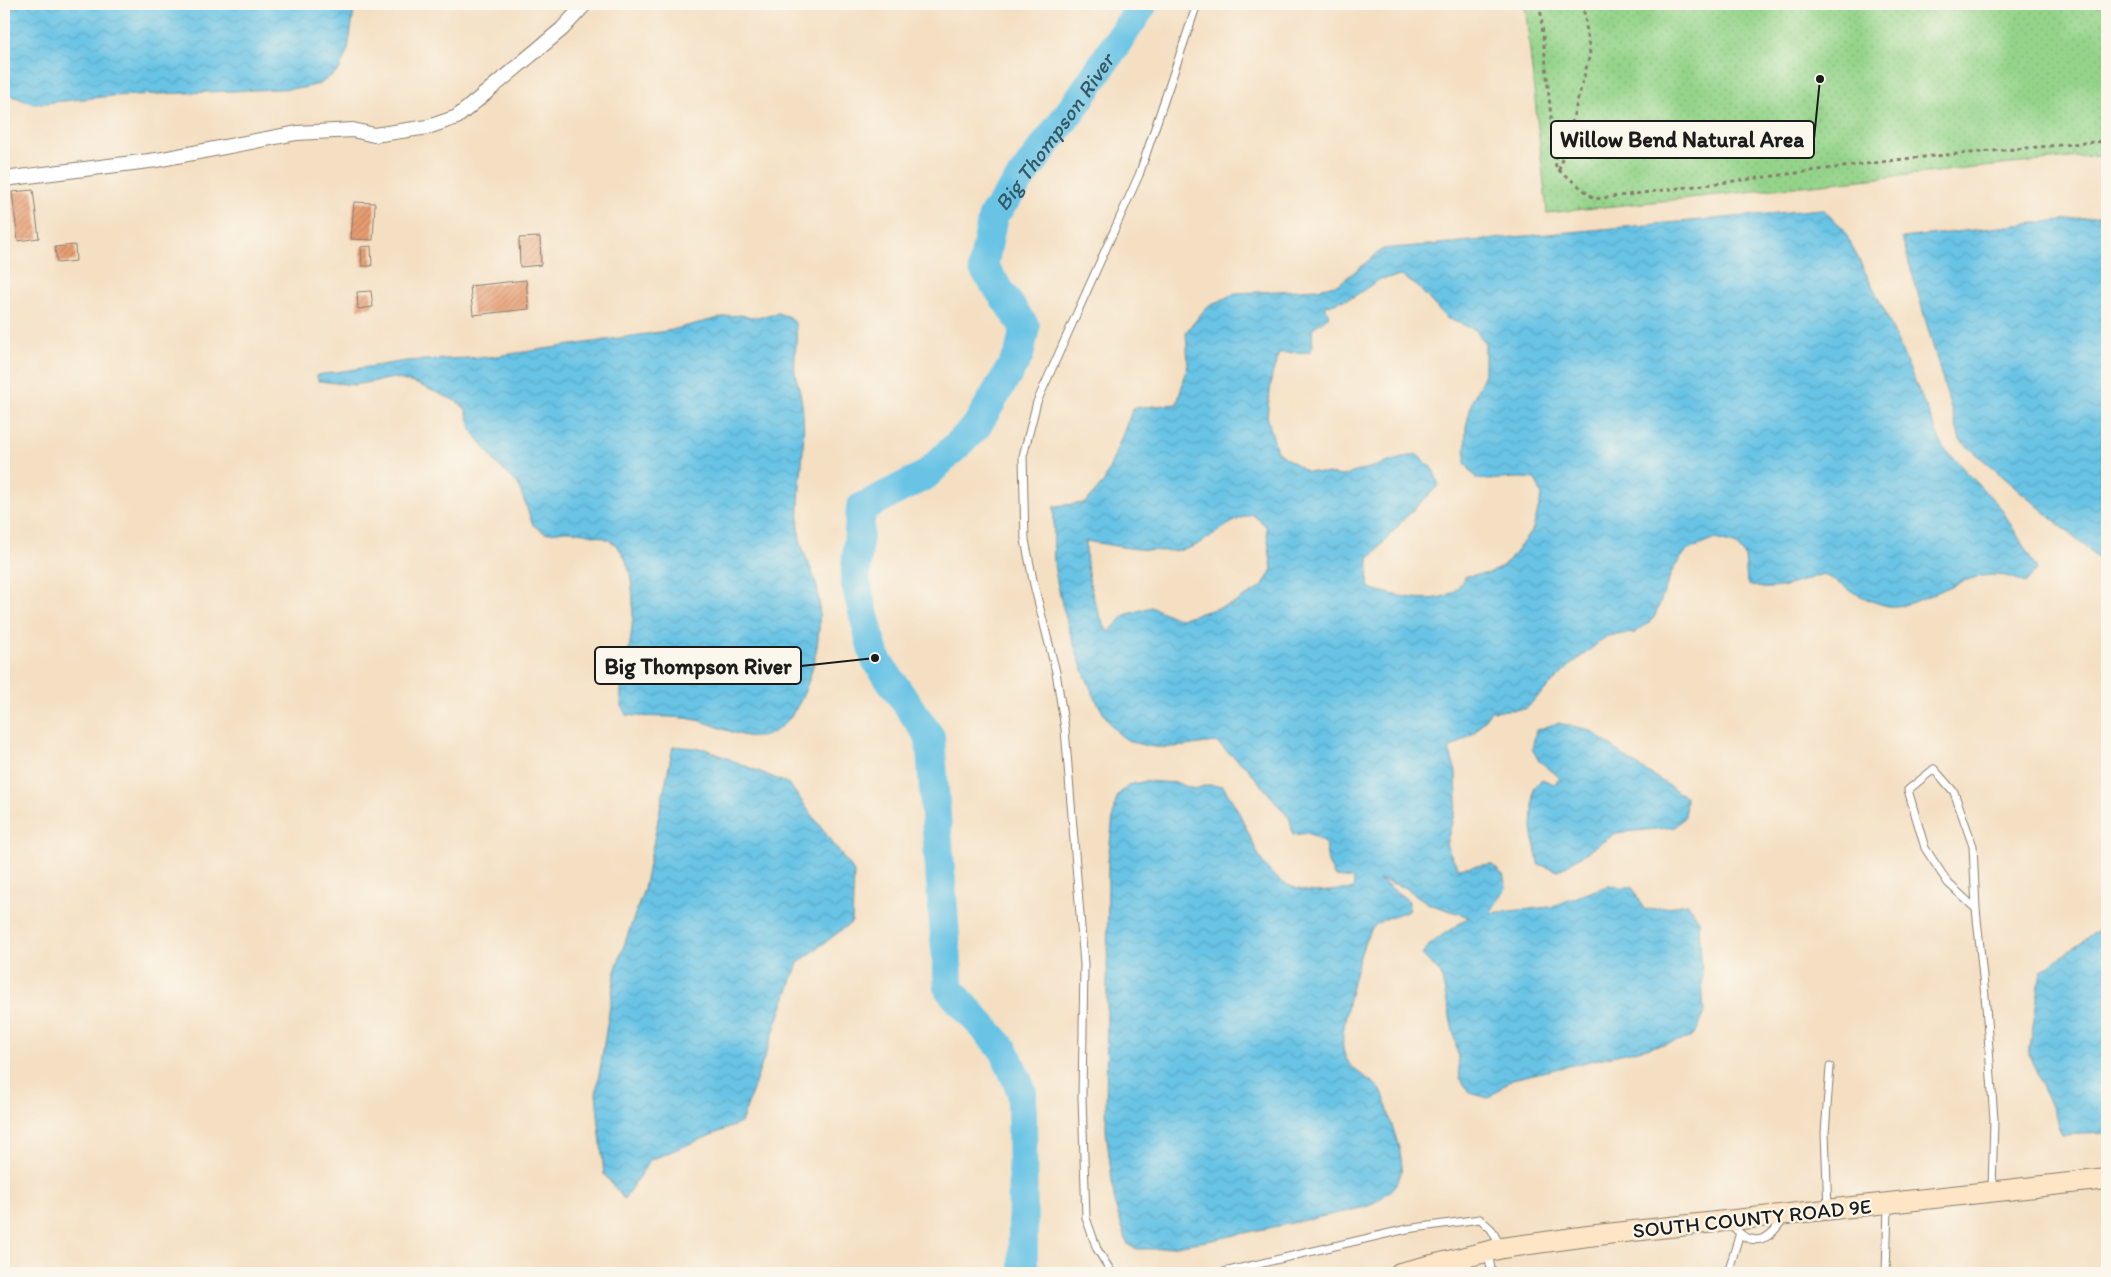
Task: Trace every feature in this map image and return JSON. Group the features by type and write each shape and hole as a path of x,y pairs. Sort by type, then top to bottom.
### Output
{"street":[{"path":"4,179 157,160 297,133 353,130 374,135 428,127 457,117 562,28 585,4"},
{"name":"SOUTH COUNTY ROAD 9E","path":"1400,1273 1495,1249 1734,1228 1785,1214 2107,1179"}],"lane":[{"path":"1112,1273 1097,1249 1086,1218 1082,1098 1084,964 1065,730 1056,672 1034,585 1025,540 1022,456 1037,402 1140,175 1197,4"},
{"path":"1976,909 1948,883 1925,848 1908,790 1934,769 1954,792 1974,846 1976,909 1986,1006 1994,1120 1992,1192"},
{"path":"1828,1210 1825,1134 1830,1067"},
{"path":"1886,1273 1888,1203"},
{"path":"1224,1272 1407,1229 1480,1219 1491,1229 1495,1249 1492,1273"},
{"path":"1728,1273 1734,1228"}],"path":[{"path":"1540,4 1556,168 1595,198 1912,158 2107,141"},
{"path":"1559,170 1590,54 1583,4"}],"green space":[{"path":"1525,4 2107,4 2107,154 1547,213"}],"water":[{"path":"4,4 355,4 348,49 339,70 320,84 303,88 112,96 34,104 12,96 4,85"},
{"path":"1822,209 1843,228 1886,314 1943,447 2001,508 2037,569 2025,583 2011,577 1984,576 1958,583 1911,603 1900,606 1888,606 1862,597 1823,574 1775,588 1756,587 1747,583 1745,556 1735,544 1715,539 1686,551 1672,571 1654,618 1635,633 1607,636 1572,664 1525,709 1491,711 1474,733 1449,749 1456,772 1457,802 1446,845 1458,868 1491,864 1504,876 1506,888 1490,913 1550,907 1607,886 1632,887 1645,910 1688,904 1699,921 1704,1015 1697,1031 1690,1038 1512,1079 1488,1098 1470,1093 1460,1078 1457,1050 1441,974 1422,955 1431,943 1469,917 1429,904 1406,888 1379,879 1409,901 1408,911 1381,921 1369,933 1360,955 1351,989 1344,1024 1343,1048 1348,1062 1375,1084 1384,1096 1401,1161 1401,1171 1398,1180 1382,1198 1367,1207 1212,1240 1157,1249 1137,1249 1128,1245 1115,1205 1106,1130 1108,861 1114,808 1118,795 1129,785 1146,781 1177,783 1194,789 1208,785 1223,786 1238,810 1265,865 1281,881 1293,887 1318,892 1353,890 1354,879 1335,877 1328,862 1325,843 1308,833 1293,835 1290,819 1247,768 1216,742 1173,747 1152,747 1130,741 1116,731 1103,713 1091,689 1062,605 1054,563 1054,506 1085,503 1104,482 1133,408 1177,404 1188,365 1186,332 1206,308 1235,293 1319,289 1339,284 1383,249","holes":["1402,276 1417,286 1446,318 1476,330 1485,344 1485,374 1472,401 1466,427 1465,463 1477,479 1535,479 1542,495 1533,529 1508,562 1491,573 1466,576 1453,592 1435,598 1423,599 1398,596 1368,587 1369,559 1404,519 1439,485 1432,467 1416,454 1342,476 1306,471 1277,452 1267,416 1272,375 1279,353 1310,352 1313,346 1312,329 1329,316 1325,306 1353,297 1380,279","1252,514 1266,526 1272,569 1263,586 1233,604 1179,619 1151,607 1125,615 1108,633 1091,588 1087,566 1086,541 1155,551 1182,550 1200,543 1234,521"]},
{"path":"2107,215 2107,565 1960,440 1902,238"},
{"path":"778,313 792,319 796,330 795,370 801,397 804,435 799,531 802,546 817,588 819,625 812,669 796,709 784,724 770,734 762,736 753,737 734,733 688,718 626,715 621,702 621,687 632,631 633,595 631,577 619,549 609,540 600,537 568,531 545,533 533,525 518,484 496,463 471,429 466,409 456,401 417,384 394,378 354,385 318,381 317,375 406,361 490,357 667,331 727,316 742,315 751,318"},
{"path":"1558,723 1590,730 1629,760 1686,797 1685,816 1675,827 1616,833 1558,871 1538,864 1532,828 1534,787 1542,779 1554,784 1560,778 1539,760 1532,749 1536,730"},
{"path":"673,746 705,749 789,784 854,872 852,922 798,963 741,1123 650,1160 624,1199 604,1174 596,1094 616,968 644,889"},
{"path":"2107,924 2107,1133 2063,1135 2029,1055 2041,971"}],"building":[{"path":"33,190 39,238 18,241 12,192"},
{"path":"354,202 375,203 373,240 351,239"},
{"path":"540,237 541,265 520,267 519,238"},
{"path":"75,245 76,261 57,263 55,247"},
{"path":"371,246 372,266 362,266 361,247"},
{"path":"526,280 529,309 473,315 470,286"},
{"path":"371,291 373,307 358,309 357,292"}],"waterway":[{"name":"Big Thompson River","path":"1026,1273 1023,1265 1022,1092 1004,1050 949,989 930,737 875,658 855,581 861,508 926,475 976,427 1019,355 1025,327 983,267 993,216 1080,98 1143,4"}],"place":[{"name":"Willow Bend Natural Area","path":"1820,79"},
{"name":"Big Thompson River","path":"875,658"}]}
